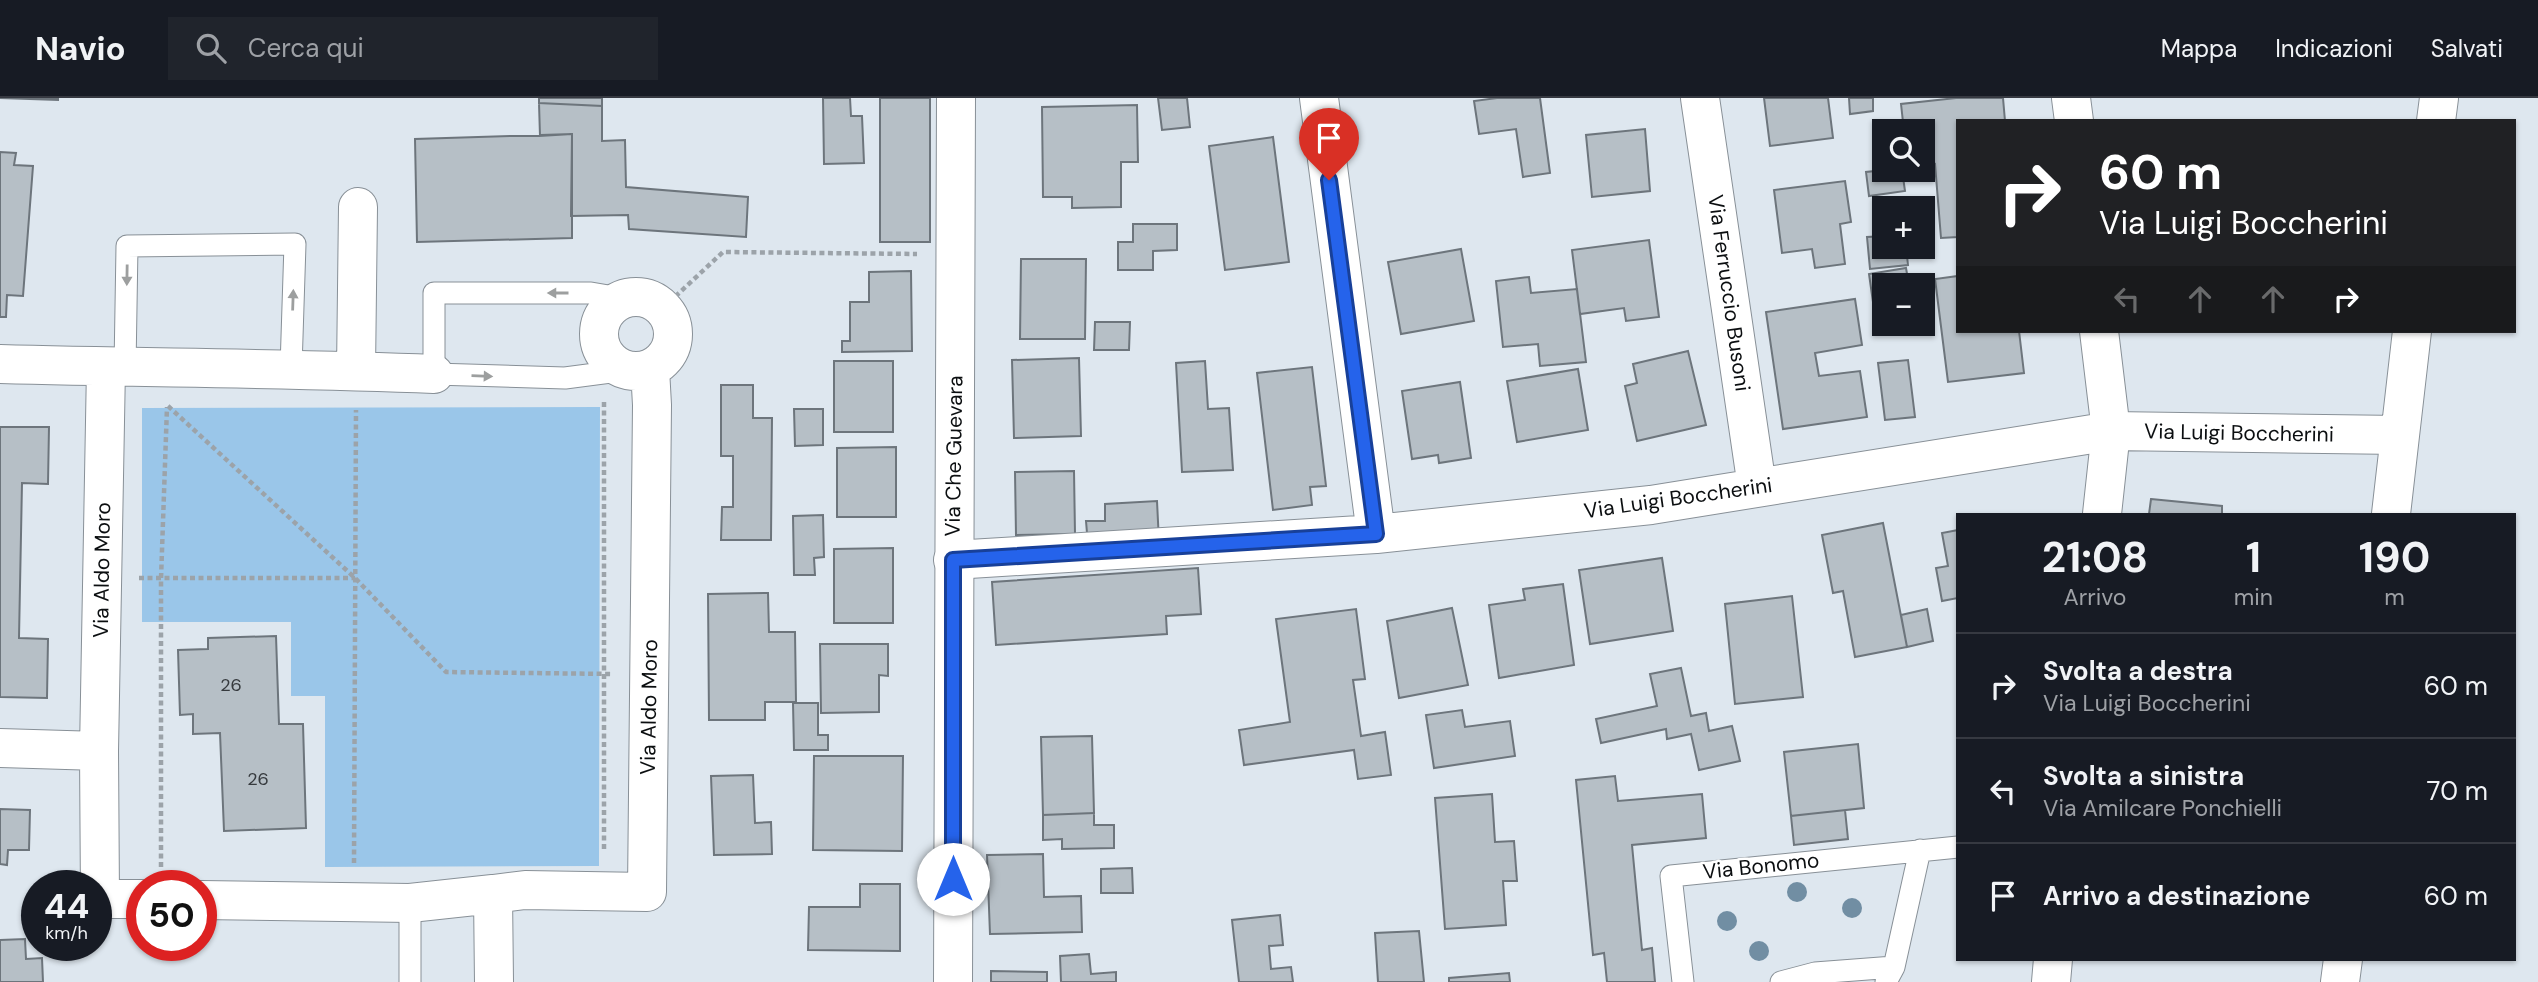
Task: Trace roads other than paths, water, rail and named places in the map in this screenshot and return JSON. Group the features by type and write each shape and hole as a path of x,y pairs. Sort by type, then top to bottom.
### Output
{"street":[{"name":"Via Che Guevara","path":"953,982 956,98"},
{"path":"1319,98 1376,534"},
{"name":"Via Ferruccio Busoni","path":"1700,98 1758,487"},
{"path":"2071,98 2074,119"},
{"path":"2436,119 2439,98"},
{"path":"356,371 358,207"},
{"path":"646,298 663,308 670,318 673,342 661,363 627,371 606,357 601,347 600,323 606,312 626,299 646,298"},
{"path":"2099,333 2111,431 2102,513"},
{"path":"2391,513 2412,333"},
{"path":"0,364 116,368 291,368 435,374"},
{"name":"Via Aldo Moro","path":"116,368 102,578 100,899 126,892"},
{"name":"Via Aldo Moro","path":"217,900 410,903 525,890 647,892 649,675 627,371"},
{"name":"Via Luigi Boccherini","path":"953,560 1376,534 1651,505 2111,431 2400,435"},
{"path":"0,748 99,751"},
{"path":"493,894 494,982"},
{"path":"2051,982 2053,961"},
{"path":"2340,982 2343,961"}],"lane":[{"path":"116,368 127,246 295,244 291,368"},
{"path":"626,299 591,293 434,293 435,374 565,378 627,371"},
{"name":"Via Bonomo","path":"1683,982 1671,876 1956,847"},
{"path":"1781,982 1815,973 1890,975 1920,850"},
{"path":"410,903 410,982"}]}
